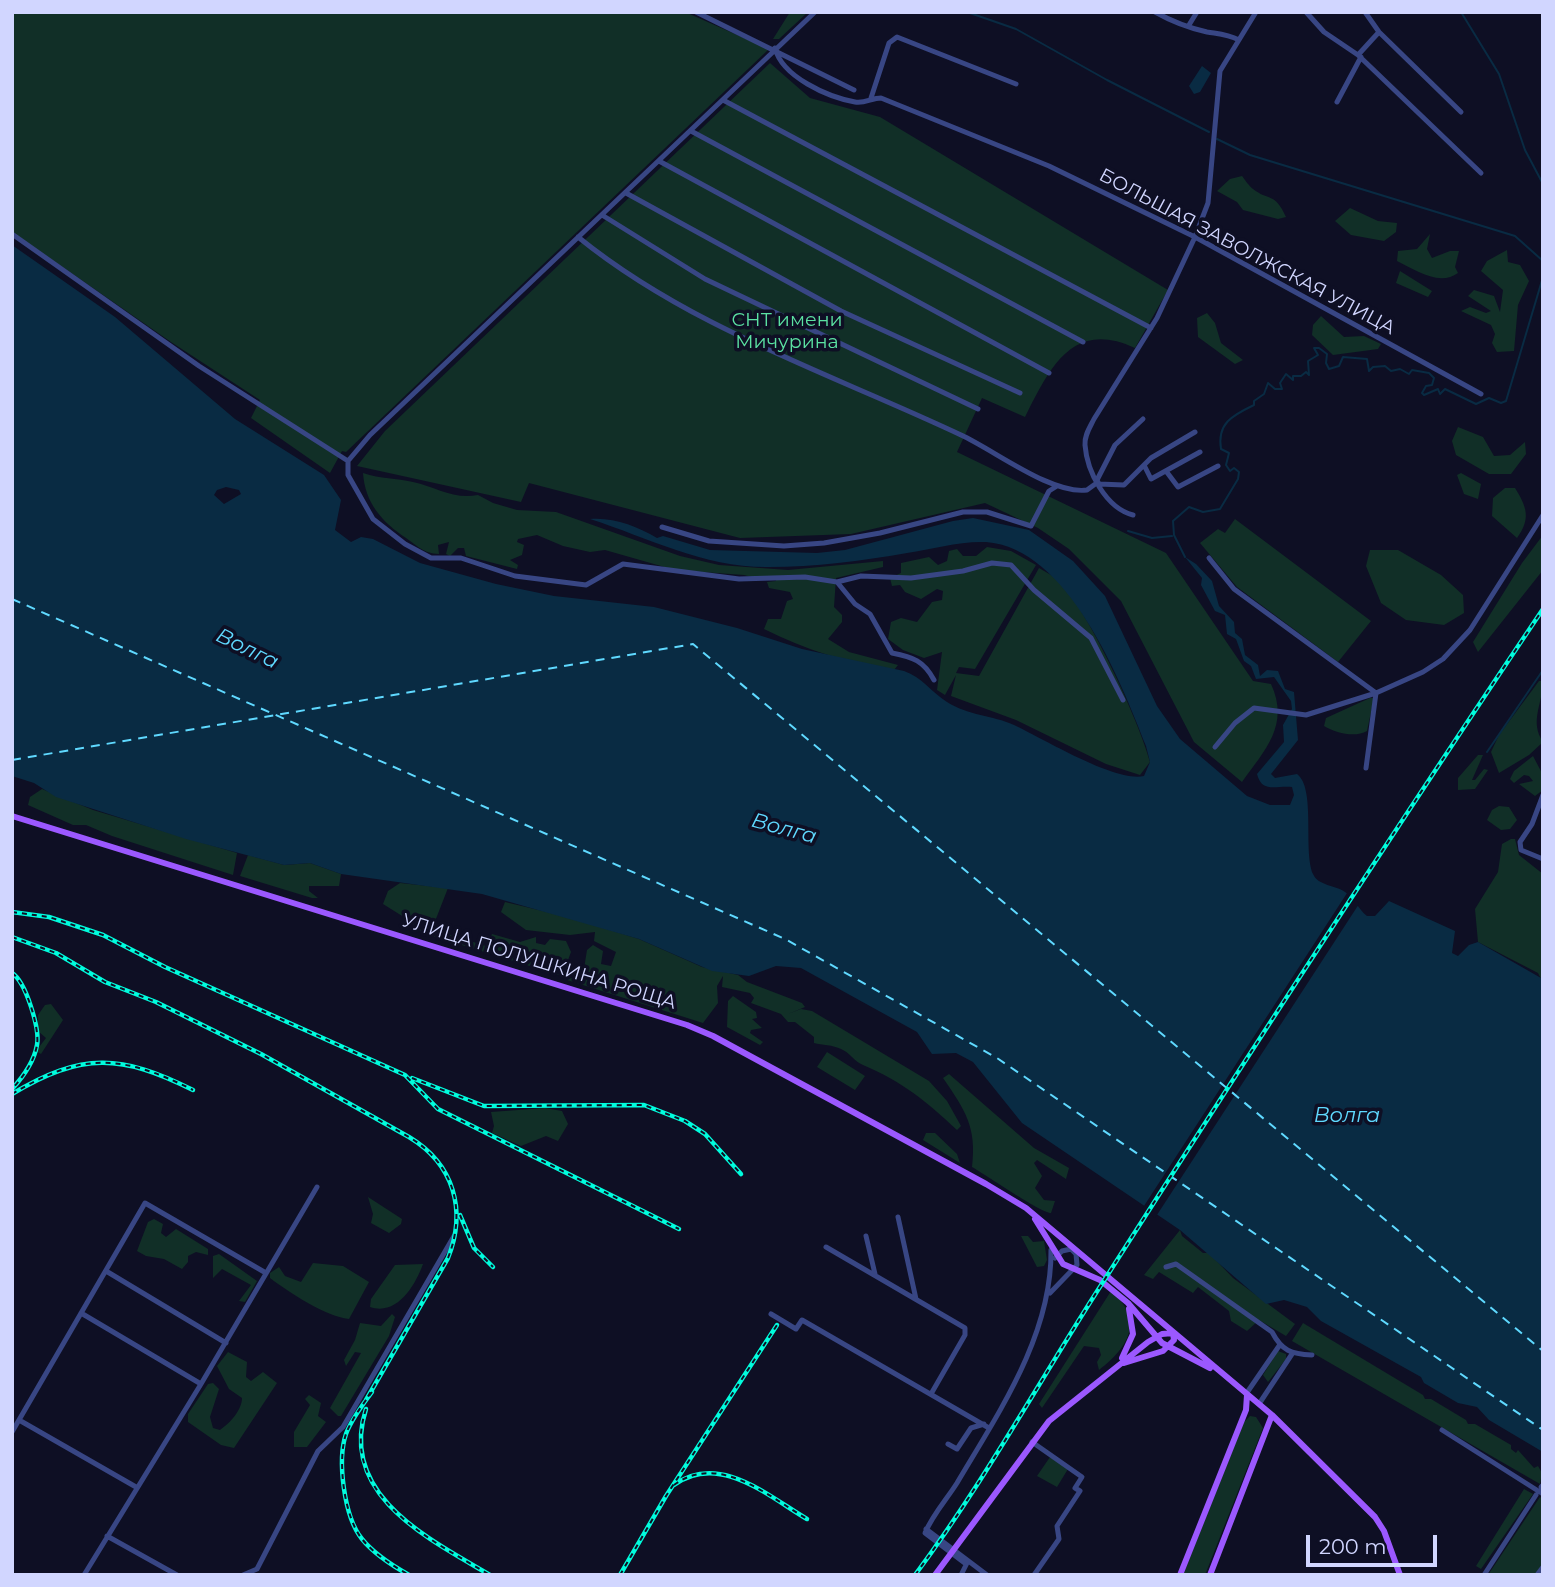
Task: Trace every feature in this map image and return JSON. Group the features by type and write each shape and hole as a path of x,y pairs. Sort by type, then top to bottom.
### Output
{"main road":[{"name":"УЛИЦА ПОЛУШКИНА РОЩА","path":"12,816 687,1025 713,1036 1026,1208 1224,1376"},
{"path":"1026,1208 1053,1254 1074,1270 1100,1280 1128,1303 1166,1349 1186,1355 1224,1376 1272,1415 1375,1517 1384,1531 1400,1575"},
{"path":"1115,1366 1127,1352 1133,1334 1128,1303"},
{"path":"935,1575 1031,1442 1053,1417 1115,1366 1156,1337 1173,1333 1174,1340 1166,1349 1133,1359 1106,1374"},
{"path":"1180,1575 1246,1410 1246,1394"},
{"path":"1246,1410 1261,1406"},
{"path":"1210,1575 1272,1415"}],"street":[{"path":"696,12 775,48 854,90"},
{"path":"815,12 429,376 348,461 348,475 373,519 405,544 431,558 461,558 515,576 586,585 623,564 739,579 805,577 836,582 861,576 911,578 963,571 992,562 1011,565 1034,590 1091,638 1123,700"},
{"path":"1155,12 1175,23 1209,33 1227,33 1239,40"},
{"path":"1189,25 1197,12"},
{"path":"1133,515 1113,503 1098,482 1085,446 1088,430 1151,328 1195,237 1208,204 1220,71 1256,12"},
{"path":"1306,12 1324,32 1360,56 1481,173"},
{"path":"1365,12 1379,32 1461,112"},
{"path":"1337,102 1360,56 1379,32"},
{"path":"871,98 890,43 897,37 1016,84"},
{"name":"БОЛЬШАЯ ЗАВОЛЖСКАЯ УЛИЦА","path":"775,48 780,61 809,85 856,102 881,98 1049,166 1195,237 1481,394"},
{"path":"723,100 1151,328"},
{"path":"691,131 1083,342"},
{"path":"659,161 1049,373"},
{"path":"626,193 841,311 1020,393"},
{"path":"602,215 705,279 978,409"},
{"path":"12,234 199,366 348,461"},
{"path":"578,237 651,287 729,330 965,437 1057,486 1082,491 1098,482 1124,485 1144,465 1174,442 1195,432"},
{"path":"1098,482 1115,445 1143,419"},
{"path":"1144,465 1151,479 1200,452"},
{"path":"1166,471 1178,487 1218,466"},
{"path":"662,527 709,541 784,546 824,543 880,533 963,512 987,512 1031,526 1049,491 1057,486"},
{"path":"1215,747 1235,723 1254,708 1303,715 1376,693 1423,672 1443,659 1470,630 1543,515"},
{"path":"1209,558 1234,589 1376,693"},
{"path":"836,582 855,604 870,614 892,653 914,658 928,667 934,680"},
{"path":"1366,768 1376,693"},
{"path":"1543,795 1532,824 1520,842 1521,850 1543,859"},
{"path":"84,1575 226,1343 317,1187"},
{"path":"12,1432 145,1203 266,1273"},
{"path":"898,1217 916,1299"},
{"path":"243,1575 257,1569 312,1461 343,1427 454,1236"},
{"path":"866,1236 875,1274"},
{"path":"826,1247 965,1328 964,1335 931,1394"},
{"path":"987,1575 925,1531 1033,1342 1052,1288 1074,1270 1077,1258 1074,1250 1067,1249 1053,1254 1046,1302"},
{"path":"1166,1267 1176,1264 1253,1317 1272,1332 1279,1346 1292,1354 1312,1355"},
{"path":"106,1271 226,1343"},
{"path":"81,1313 201,1384"},
{"path":"771,1314 796,1329 802,1320 987,1426"},
{"path":"1246,1394 1279,1346"},
{"path":"1261,1406 1271,1385 1292,1354"},
{"path":"19,1420 136,1487"},
{"path":"948,1444 957,1450 971,1428 987,1426"},
{"path":"1442,1430 1527,1484 1541,1490 1484,1575"},
{"path":"1031,1442 1082,1477 1075,1488 1080,1491 1057,1526 1059,1539 1034,1575"},
{"path":"107,1536 177,1575"},
{"path":"961,1575 968,1562"},
{"path":"1537,1575 1543,1567"}],"green space":[{"path":"12,12 685,12 769,49 346,452 342,451 330,473 251,418 260,400 12,232"},
{"path":"790,12 808,12 779,39 773,39"},
{"name":"СНТ имени Мичурина","path":"770,63 810,98 880,117 1168,290 1135,348 1113,341 1095,340 1080,344 1066,353 1054,366 1025,417 982,398 957,452 1166,553 1253,681 1271,684 1276,699 1278,712 1272,736 1242,782 1194,742 1121,601 1069,549 1038,528 985,503 851,534 740,538 529,483 521,502 357,466 385,431"},
{"path":"1242,176 1258,193 1275,200 1286,217 1278,219 1243,210 1237,202 1217,191 1230,179"},
{"path":"1350,208 1378,221 1397,223 1396,232 1384,241 1351,235 1335,221"},
{"path":"1430,234 1427,249 1432,258 1450,251 1459,251 1455,267 1458,273 1451,277 1435,277 1397,261 1398,251 1417,249"},
{"path":"1507,250 1508,262 1520,265 1529,281 1518,305 1514,351 1497,352 1492,343 1495,334 1491,325 1461,311 1470,307 1486,313 1491,311 1468,296 1474,290 1494,296 1500,312 1503,290 1481,271 1487,261"},
{"path":"1400,271 1432,291 1428,297 1396,283"},
{"path":"1207,313 1215,323 1221,343 1243,360 1235,364 1198,337 1197,318"},
{"path":"1321,316 1344,337 1364,336 1381,344 1378,349 1333,355 1312,335 1313,325"},
{"path":"1458,427 1483,437 1494,456 1510,455 1525,442 1526,454 1511,474 1489,474 1456,455 1452,441"},
{"path":"363,473 413,482 461,496 478,495 517,510 556,512 680,556 719,565 788,570 883,561 883,567 836,578 834,607 842,615 842,622 828,639 849,652 898,665 894,670 844,660 764,629 768,619 781,619 787,601 793,599 790,592 769,588 767,582 776,581 775,577 759,579 744,575 675,570 605,550 590,552 563,546 537,535 518,539 517,542 524,545 522,555 510,560 518,565 517,569 466,556 464,548 458,548 450,556 446,554 449,542 438,545 439,554 429,552 397,532 376,511 367,494"},
{"path":"1461,473 1481,484 1478,499 1464,494 1457,475"},
{"path":"1505,488 1515,488 1525,507 1526,519 1517,538 1492,516 1493,498"},
{"path":"1235,519 1371,621 1338,662 1237,587 1200,543 1218,529 1225,533"},
{"path":"1543,535 1543,570 1478,652 1473,642 1522,563"},
{"path":"987,547 1011,551 1036,565 975,669 959,667 956,673 979,676 1039,568 1057,579 1069,593 1111,666 1150,762 1140,775 1106,764 1016,720 951,696 956,675 945,695 937,690 942,652 924,658 903,650 888,639 891,622 901,618 917,622 932,602 942,600 943,591 937,589 921,599 905,592 900,585 892,586 890,578 901,573 901,563 929,557 938,565 947,561 949,551 957,549 963,556 976,556"},
{"path":"1370,550 1398,550 1441,575 1463,595 1464,613 1444,625 1406,620 1381,603 1366,566"},
{"path":"1539,681 1543,681 1537,727 1543,742 1529,755 1499,773 1491,752 1499,735"},
{"path":"1374,698 1367,731 1345,734 1324,726 1326,718"},
{"path":"1478,755 1483,755 1472,780 1484,769 1488,770 1475,789 1458,790 1458,778"},
{"path":"1533,756 1543,775 1543,790 1535,796 1519,784 1533,781 1529,776 1524,775 1514,783 1510,779 1514,771"},
{"path":"42,789 93,810 237,853 233,875 86,825 73,825 28,805 30,797"},
{"path":"1499,806 1509,807 1517,820 1510,829 1501,830 1487,820 1492,810"},
{"path":"1515,839 1519,855 1543,874 1543,983 1538,973 1478,942 1475,909 1498,872 1502,844"},
{"path":"248,855 284,865 310,863 341,874 339,886 309,886 309,891 318,898 312,898 240,876"},
{"path":"400,883 448,888 432,929 486,946 492,934 520,942 536,937 536,943 545,945 550,939 566,941 571,952 562,976 423,933 407,924 407,919 383,904 388,891"},
{"path":"505,902 568,917 639,939 702,967 738,975 747,982 802,1003 805,1007 788,1014 801,1009 812,1011 929,1081 947,1101 961,1126 957,1130 913,1093 890,1078 860,1064 844,1050 814,1043 814,1037 795,1022 788,1022 781,1014 751,1003 754,998 750,993 722,987 723,976 717,986 718,1003 703,1023 564,979 583,975 587,950 593,945 603,951 601,964 611,966 616,952 594,941 595,932 570,935 526,930 501,912"},
{"path":"733,996 756,1012 757,1018 752,1019 762,1028 751,1030 750,1033 763,1042 760,1045 727,1027 728,1001"},
{"path":"51,1004 63,1020 41,1054 36,1051 46,1038 38,1031 38,1015 45,1005"},
{"path":"827,1052 865,1076 855,1090 817,1067"},
{"path":"949,1074 1034,1148 1069,1168 1066,1179 1037,1160 1034,1163 1042,1176 1035,1188 1044,1200 1055,1201 1051,1213 1025,1201 972,1167 971,1130 958,1100 943,1078"},
{"path":"545,1108 562,1111 568,1124 558,1141 546,1136 521,1146 492,1133 494,1126 491,1112"},
{"path":"926,1133 935,1133 957,1154 960,1163 923,1140"},
{"path":"368,1197 402,1219 401,1224 389,1233 371,1223 373,1214"},
{"path":"154,1219 163,1224 161,1233 166,1237 176,1229 208,1249 208,1255 196,1252 188,1256 188,1262 182,1269 164,1259 146,1256 137,1251 148,1222"},
{"path":"1180,1230 1182,1236 1203,1253 1209,1253 1233,1278 1295,1324 1286,1336 1259,1320 1247,1331 1231,1321 1229,1311 1198,1287 1193,1293 1159,1272 1153,1279 1144,1275"},
{"path":"1021,1236 1028,1236 1033,1242 1044,1241 1047,1260 1044,1266 1037,1267"},
{"path":"219,1254 257,1281 245,1302 239,1301 251,1285 222,1269 213,1278 213,1256"},
{"path":"313,1263 343,1266 369,1282 349,1319 319,1309 270,1278 270,1273 279,1267 285,1276 301,1282"},
{"path":"423,1264 410,1290 397,1303 380,1309 370,1307 371,1299 395,1265"},
{"path":"1111,1291 1128,1312 1130,1323 1125,1343 1099,1370 1099,1348 1084,1346 1042,1408 1039,1404"},
{"path":"392,1314 395,1317 389,1336 341,1416 338,1416 330,1408 361,1353 355,1352 346,1366 344,1360 355,1340 360,1323 381,1326"},
{"path":"1303,1323 1423,1395 1425,1399 1431,1399 1466,1420 1468,1424 1475,1424 1511,1445 1511,1449 1516,1453 1518,1450 1534,1468 1538,1466 1542,1473 1540,1484 1292,1341"},
{"path":"1278,1351 1286,1354 1286,1359 1268,1382 1263,1375"},
{"path":"228,1352 247,1362 246,1377 251,1381 263,1372 277,1383 234,1448 221,1445 188,1422 188,1414 208,1384 213,1383 219,1389 210,1417 213,1428 220,1430 238,1412 242,1398 229,1389 217,1366"},
{"path":"309,1395 321,1403 318,1416 326,1422 307,1447 294,1447 294,1432 310,1405 305,1399"},
{"path":"1250,1416 1256,1417 1263,1428 1205,1575 1183,1575 1244,1422"},
{"path":"1050,1457 1068,1469 1057,1487 1037,1476"},
{"path":"1524,1489 1533,1494 1481,1569 1476,1566"},
{"path":"1540,1497 1543,1499 1543,1563 1535,1575 1488,1575"}],"water":[{"path":"1202,66 1211,73 1200,92 1194,94 1189,86"},
{"name":"Волга","path":"12,245 115,317 235,419 324,475 341,500 335,530 351,542 361,537 373,539 420,563 496,584 554,596 654,607 737,628 802,649 904,671 955,707 1014,725 1060,749 1116,773 1144,776 1150,762 1146,746 1106,654 1066,592 1042,567 1015,550 976,542 838,563 786,567 745,566 700,557 590,519 616,521 657,538 663,536 710,550 817,553 845,550 973,518 1029,530 1073,561 1105,596 1157,706 1180,739 1247,796 1270,805 1290,805 1294,795 1292,787 1266,786 1257,774 1284,742 1283,725 1292,709 1291,701 1274,677 1256,679 1251,666 1244,661 1236,639 1227,634 1225,615 1215,611 1201,585 1202,578 1185,557 1212,581 1219,606 1234,622 1235,633 1242,639 1245,655 1258,665 1260,676 1267,670 1278,671 1285,689 1294,692 1298,740 1271,774 1275,778 1297,774 1303,781 1308,805 1310,863 1315,878 1348,894 1367,916 1375,916 1389,901 1455,931 1452,953 1458,956 1469,945 1478,942 1541,978 1543,1452 1489,1420 1477,1407 1458,1403 1424,1383 1421,1377 1321,1321 1307,1307 1284,1300 1266,1304 1180,1230 1022,1123 973,1062 956,1053 932,1054 917,1032 801,968 776,966 749,976 712,971 639,939 482,894 341,874 310,863 284,865 186,839 56,797 34,783 12,776","holes":["226,487 239,490 241,494 224,504 214,495 217,490"]}],"pier":[{"path":"1349,890 1359,904 1155,1218 1142,1209"}],"waterway":[{"path":"967,12 1016,29 1107,80 1209,132"},
{"path":"1461,12 1499,74 1525,150 1543,184"},
{"path":"1217,139 1250,155 1515,236 1543,261"},
{"path":"1185,557 1174,535 1173,521 1189,507 1203,512 1220,509 1238,479 1239,472 1234,468 1230,471 1226,465 1229,453 1221,449 1221,433 1232,417 1254,405 1254,401 1264,394 1268,383 1275,389 1282,389 1280,383 1286,374 1293,380 1293,376 1301,376 1306,372 1309,375 1308,361 1318,355 1314,348 1319,348 1327,354 1326,363 1329,369 1339,366 1343,357 1367,359 1369,371 1373,367 1385,366 1391,371 1400,369 1409,374 1412,370 1429,373 1434,378 1432,385 1426,386 1422,393 1424,395 1438,389 1440,394 1445,389 1476,404 1489,398 1501,403 1506,401 1543,277"},
{"path":"1128,531 1152,538 1172,536"},
{"path":"1487,752 1543,670"}],"ferry route":[{"path":"12,599 785,939 997,1058 1543,1430"},
{"path":"12,760 693,644 1543,1351"}],"railway":[{"path":"915,1575 986,1471 1096,1293 1262,1035 1543,609"},
{"path":"12,912 49,917 103,935 165,967 405,1075 438,1109 679,1229"},
{"path":"12,937 56,953 105,982 156,1002 261,1054 409,1137 437,1161 446,1174 456,1206 454,1240 448,1258 366,1400"},
{"path":"12,973 27,996 37,1038 31,1063 12,1089"},
{"path":"12,1094 60,1071 102,1063 123,1064 144,1070 193,1090"},
{"path":"412,1078 484,1106 644,1105 685,1121 705,1134 741,1174"},
{"path":"460,1215 474,1248 493,1267"},
{"path":"620,1575 666,1496 777,1325"},
{"path":"372,1392 351,1423 343,1445 342,1473 347,1503 362,1539 378,1555 409,1575"},
{"path":"366,1409 361,1439 365,1466 377,1490 395,1511 417,1529 490,1575"},
{"path":"674,1485 691,1476 708,1473 726,1475 760,1489 807,1519"}]}
